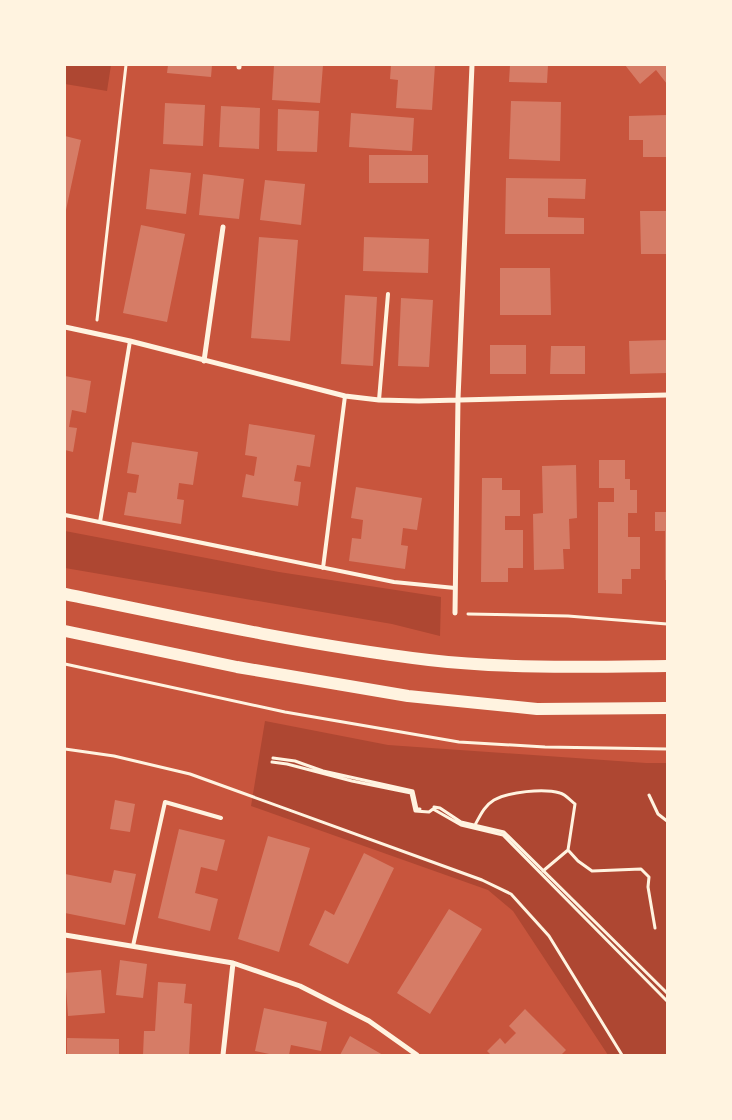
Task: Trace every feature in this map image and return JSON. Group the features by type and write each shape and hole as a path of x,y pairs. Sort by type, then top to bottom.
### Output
{"main road":[{"path":"65,594 215,626 430,660 512,666 667,666"},
{"path":"65,631 236,667 408,696 537,709 667,708"}],"street":[{"path":"455,613 458,399 472,65"},
{"path":"204,361 223,227"},
{"path":"65,327 130,341 345,396 379,400 419,401 667,395"},
{"path":"65,935 233,963 308,990 369,1021 417,1055"},
{"path":"223,1055 233,963"}],"lane":[{"path":"379,400 388,294"},
{"path":"100,522 130,341"},
{"path":"324,568 345,396"},
{"path":"65,515 394,582 455,588"},
{"path":"133,946 165,802 221,818"}],"path":[{"path":"96,333 126,65"},
{"path":"455,613 568,616 667,624"},
{"path":"65,664 285,712 459,742 545,747 667,749"},
{"path":"65,749 114,756 190,774 482,880 511,894 549,936 622,1055"},
{"path":"667,993 504,832 461,822 440,808 432,807 427,811 417,809 413,792 323,771 295,761 272,760 411,793 415,811 429,812 433,808 461,825 503,835 667,1001"},
{"path":"476,825 483,811 493,801 512,794 538,791 561,793 575,804 568,850 543,871"},
{"path":"649,795 658,814 667,821"},
{"path":"568,850 578,861 592,871 641,869 648,877 655,928"}],"shaded area":[{"path":"65,65 111,65 107,91 65,84"},
{"path":"65,531 279,572 441,597 440,636 392,624 65,568"},
{"path":"265,721 388,745 667,763 667,1055 608,1055 513,911 488,890 251,806"}],"building":[{"path":"168,65 212,65 211,77 167,73"},
{"path":"274,65 323,65 320,103 272,100"},
{"path":"391,65 435,65 432,110 396,108 398,80 390,79"},
{"path":"510,65 548,65 547,83 509,82"},
{"path":"625,65 667,65 667,84 656,70 640,84"},
{"path":"511,101 561,102 560,161 509,159"},
{"path":"165,103 205,105 203,146 163,144"},
{"path":"221,106 260,108 259,149 219,147"},
{"path":"278,109 319,111 317,152 277,151"},
{"path":"351,113 414,118 412,151 349,147"},
{"path":"667,115 667,157 643,157 643,140 629,140 629,116"},
{"path":"65,136 81,140 66,210 65,210"},
{"path":"369,155 428,155 428,183 369,183"},
{"path":"150,169 191,173 186,214 146,209"},
{"path":"203,174 244,179 239,219 199,215"},
{"path":"506,178 586,179 585,199 548,198 548,217 584,218 584,234 505,234"},
{"path":"265,180 305,184 301,225 260,220"},
{"path":"640,211 667,211 667,254 641,254"},
{"path":"141,225 185,234 167,322 123,313"},
{"path":"259,237 298,240 290,341 251,338"},
{"path":"364,237 429,239 428,273 363,271"},
{"path":"500,268 550,268 551,315 500,315"},
{"path":"345,295 377,297 373,366 341,364"},
{"path":"401,298 433,300 429,367 398,366"},
{"path":"667,340 667,373 630,374 629,341"},
{"path":"490,345 526,345 526,374 490,374"},
{"path":"551,346 585,346 585,374 550,374"},
{"path":"65,376 91,381 86,413 72,410 69,427 77,428 73,452 65,450"},
{"path":"249,424 315,435 310,467 297,465 294,481 301,482 298,506 242,497 246,474 254,476 257,457 245,455"},
{"path":"132,442 198,452 193,485 179,483 177,499 184,500 181,524 124,515 128,492 136,493 139,475 127,473"},
{"path":"599,460 625,460 625,479 630,479 630,490 637,490 637,513 628,513 628,537 640,537 640,569 631,569 631,579 622,579 622,594 598,593 598,502 614,502 614,488 599,488"},
{"path":"576,465 577,518 569,519 570,549 563,549 564,569 534,570 533,514 543,513 542,466"},
{"path":"482,478 502,478 502,490 520,490 520,516 505,516 505,530 523,530 523,568 508,568 508,582 481,582"},
{"path":"356,487 422,498 417,530 403,528 401,545 408,546 405,569 349,561 352,538 361,539 363,520 351,518"},
{"path":"655,512 667,512 667,580 665,580 665,531 655,531"},
{"path":"115,800 135,804 130,832 110,829"},
{"path":"179,829 225,840 217,871 201,867 195,893 218,899 210,931 158,918"},
{"path":"268,836 310,848 279,952 238,939"},
{"path":"364,853 394,868 348,964 309,945 325,910 334,915"},
{"path":"114,870 136,874 125,925 65,913 65,874 111,883"},
{"path":"449,909 482,929 430,1014 397,993"},
{"path":"120,960 147,964 143,998 116,995"},
{"path":"101,970 105,1013 68,1016 65,973"},
{"path":"158,982 186,984 184,1003 192,1004 189,1055 143,1055 144,1031 155,1031"},
{"path":"264,1008 327,1022 321,1051 291,1045 289,1055 274,1055 255,1051"},
{"path":"525,1009 566,1050 561,1055 491,1055 487,1051 500,1038 505,1044 516,1033 509,1026"},
{"path":"350,1036 383,1055 340,1055"},
{"path":"67,1038 119,1039 119,1055 67,1055"}]}
